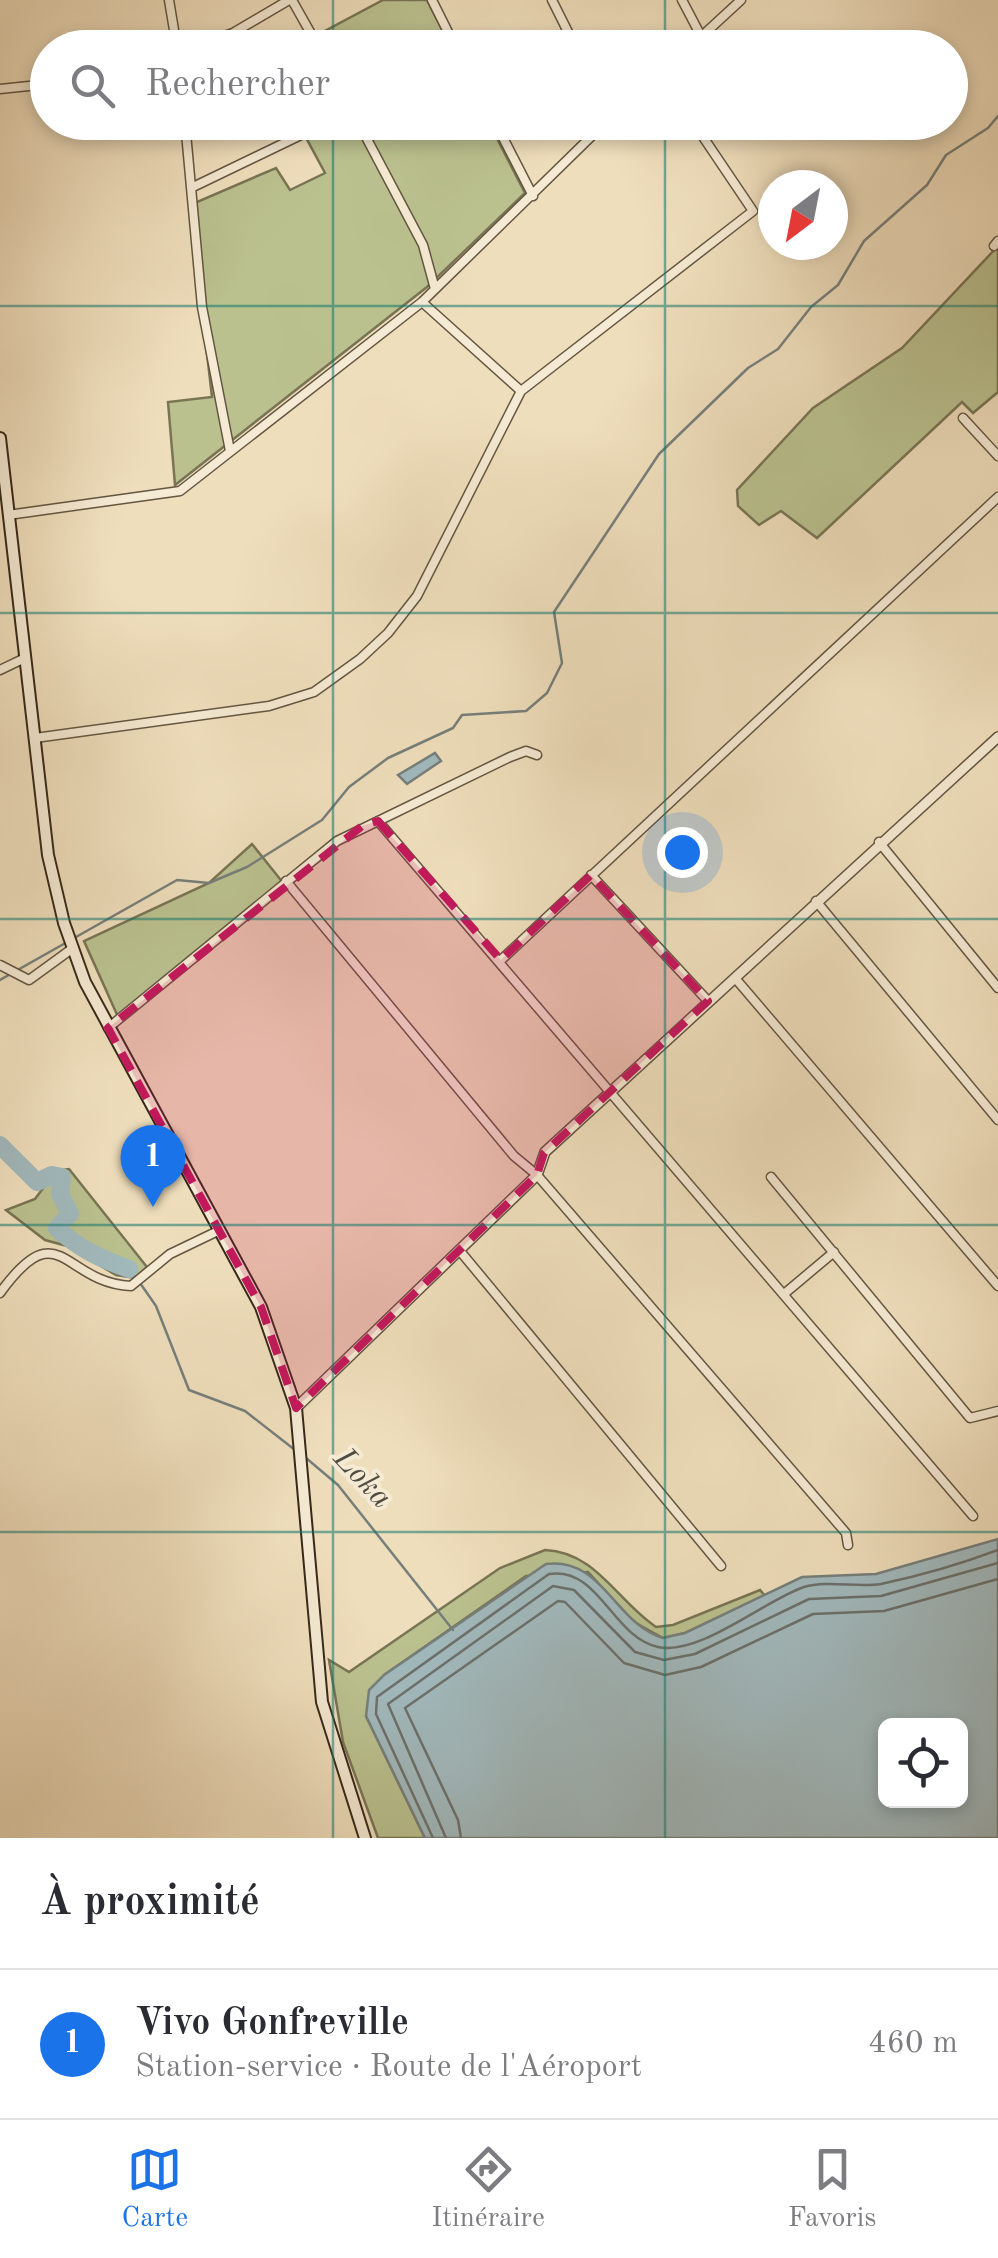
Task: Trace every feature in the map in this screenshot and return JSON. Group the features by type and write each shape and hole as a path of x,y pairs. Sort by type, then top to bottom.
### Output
{"main road":[{"path":"0,438 48,856 73,948 108,1028 261,1307 296,1408 322,1702 365,1838"}],"street":[{"path":"169,0 173,30"},
{"path":"238,30 291,0 308,30"},
{"path":"432,0 447,30"},
{"path":"552,0 567,30"},
{"path":"682,0 698,30"},
{"path":"708,30 741,0"},
{"path":"0,89 30,86"},
{"path":"188,140 202,307 230,451"},
{"path":"193,187 291,140"},
{"path":"367,140 422,245 435,290"},
{"path":"504,140 533,196"},
{"path":"8,515 180,491 422,302 588,140"},
{"path":"35,738 270,706 314,692 360,659 388,634 417,596 520,392 749,216 750,204 706,140"},
{"path":"422,302 520,392"},
{"path":"963,418 998,456"},
{"path":"500,960 998,497"},
{"path":"0,670 25,658"},
{"path":"296,1408 536,1175 545,1152 998,737"},
{"path":"108,1028 337,841 510,757 526,751 537,754"},
{"path":"378,821 973,1516"},
{"path":"879,842 998,988"},
{"path":"590,875 708,1000"},
{"path":"286,882 514,1156 536,1175 846,1533 848,1545"},
{"path":"816,901 998,1120"},
{"path":"0,965 29,980 73,948"},
{"path":"735,978 998,1286"},
{"path":"771,1177 970,1418 998,1411"},
{"path":"0,1293 23,1261 53,1253 118,1286 131,1286 170,1254 220,1230"},
{"path":"460,1251 722,1566"},
{"path":"784,1294 834,1252"}],"highlighted area":[{"path":"378,821 501,960 591,875 708,1001 544,1153 537,1175 296,1408 261,1307 108,1028 362,826"}],"green space":[{"path":"383,0 427,0 442,30 327,30"},
{"path":"307,140 498,140 525,193 427,287 175,485 168,402 212,397 190,205 276,168 290,190 325,173"},
{"path":"998,246 998,392 973,413 962,402 817,538 781,511 759,525 738,506 737,490 813,408 902,348"},
{"path":"252,844 284,884 119,1019 84,941 209,883"},
{"path":"69,1169 147,1267 135,1278 116,1275 67,1246 45,1240 6,1210 35,1199 56,1171"},
{"path":"545,1550 563,1553 592,1568 656,1627 673,1625 760,1590 766,1597 685,1633 663,1638 634,1622 588,1572 526,1576 384,1675 366,1716 425,1838 378,1838 343,1742 329,1660 349,1672 500,1568"}],"water":[{"path":"435,753 441,761 407,784 398,775"},
{"path":"998,1539 998,1838 425,1838 366,1716 369,1690 384,1675 546,1564 581,1570 632,1619 663,1638 685,1633 802,1577 876,1574"}],"waterway":[{"path":"76,937 177,880 209,883 247,867 322,820 349,787 388,758 453,728 462,715 526,711 547,693 562,663 554,612 659,454 748,368 778,349 811,307 838,285 864,241 927,185 946,155 988,128 998,116"},
{"path":"0,980 69,941"},
{"name":"Loka","path":"0,1145 37,1182 52,1175 62,1177 60,1194 70,1214 57,1228 90,1252 129,1269"},
{"name":"Loka","path":"129,1269 135,1276"},
{"name":"Loka","path":"140,1283 156,1306 189,1390 245,1411 295,1450"},
{"name":"Loka","path":"306,1458 338,1485 453,1630"}],"place":[{"name":"Vivo Gonfreville","path":"153,1207"}]}
